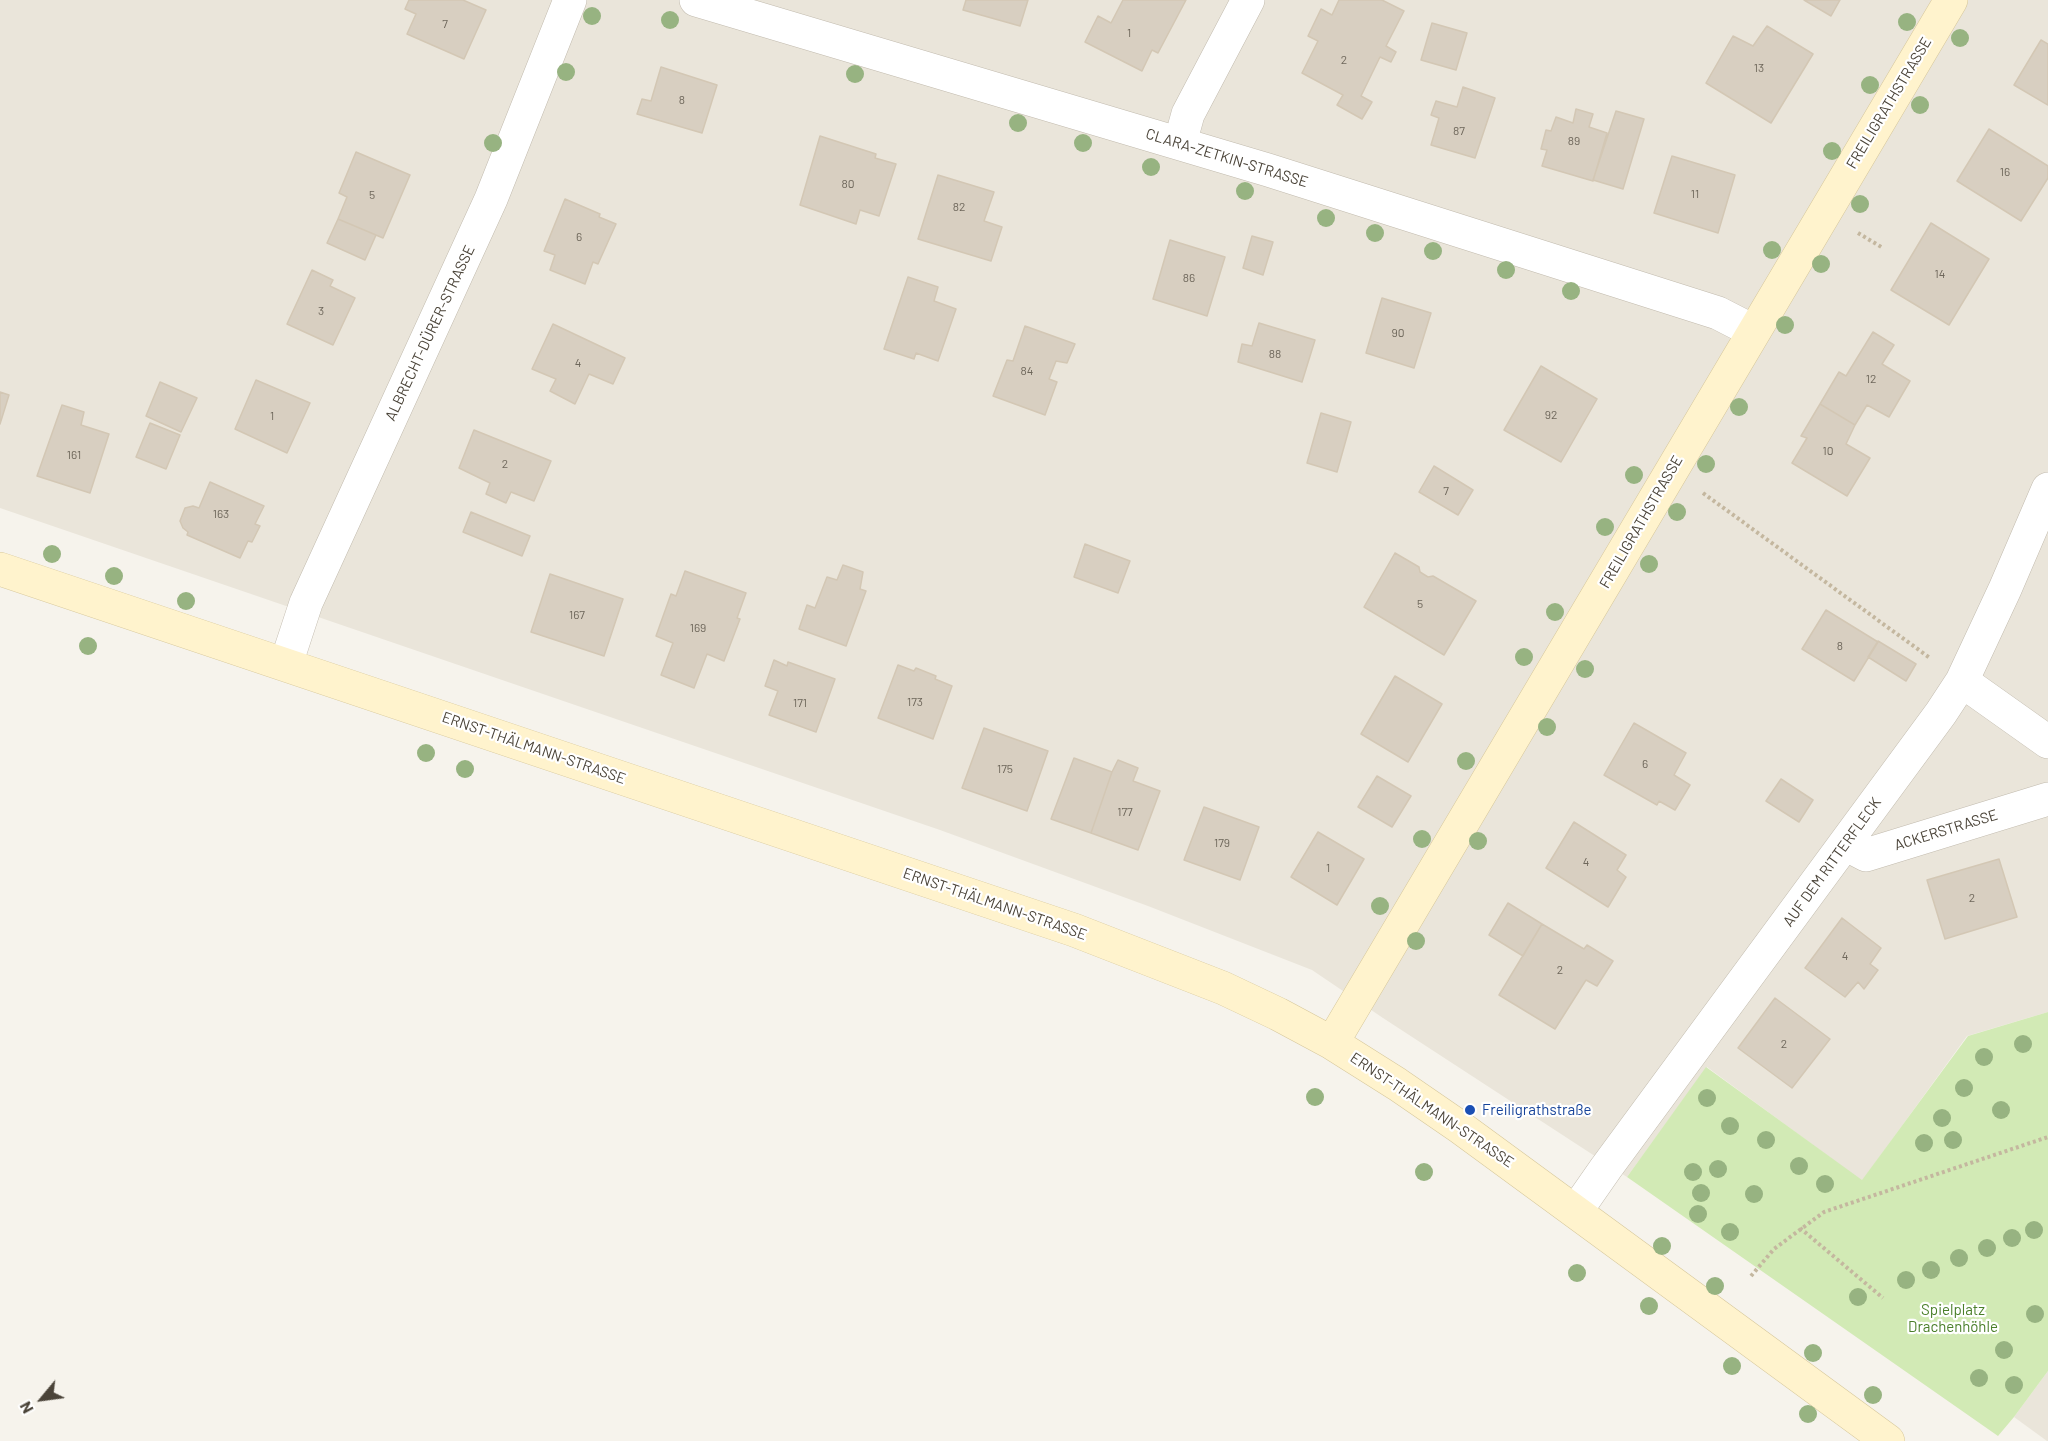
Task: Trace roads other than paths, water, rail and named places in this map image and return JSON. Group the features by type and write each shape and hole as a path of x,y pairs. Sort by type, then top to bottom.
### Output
{"street":[{"name":"ALBRECHT-DÜRER-STRASSE","path":"286,664 306,603 491,199 570,0"},
{"name":"CLARA-ZETKIN-STRASSE","path":"696,0 1180,143 1718,312 1753,331"},
{"path":"1180,143 1188,114 1248,0"},
{"name":"FREILIGRATHSTRASSE","path":"1332,1043 1951,0"},
{"name":"AUF DEM RITTERFLECK","path":"1576,1211 1941,713 1962,681 2005,590 2048,489"},
{"name":"ERNST-THÄLMANN-STRASSE","path":"0,569 1074,930 1223,988 1332,1043 1425,1103 1576,1211 1888,1441"},
{"path":"1962,681 2048,742"},
{"name":"ACKERSTRASSE","path":"1845,844 1866,855 2048,800"}],"place":[{"name":"Freiligrathstraße","path":"1470,1110"}],"park label":[{"name":"Spielplatz Drachenhöhle","path":"1953,1318"}]}
